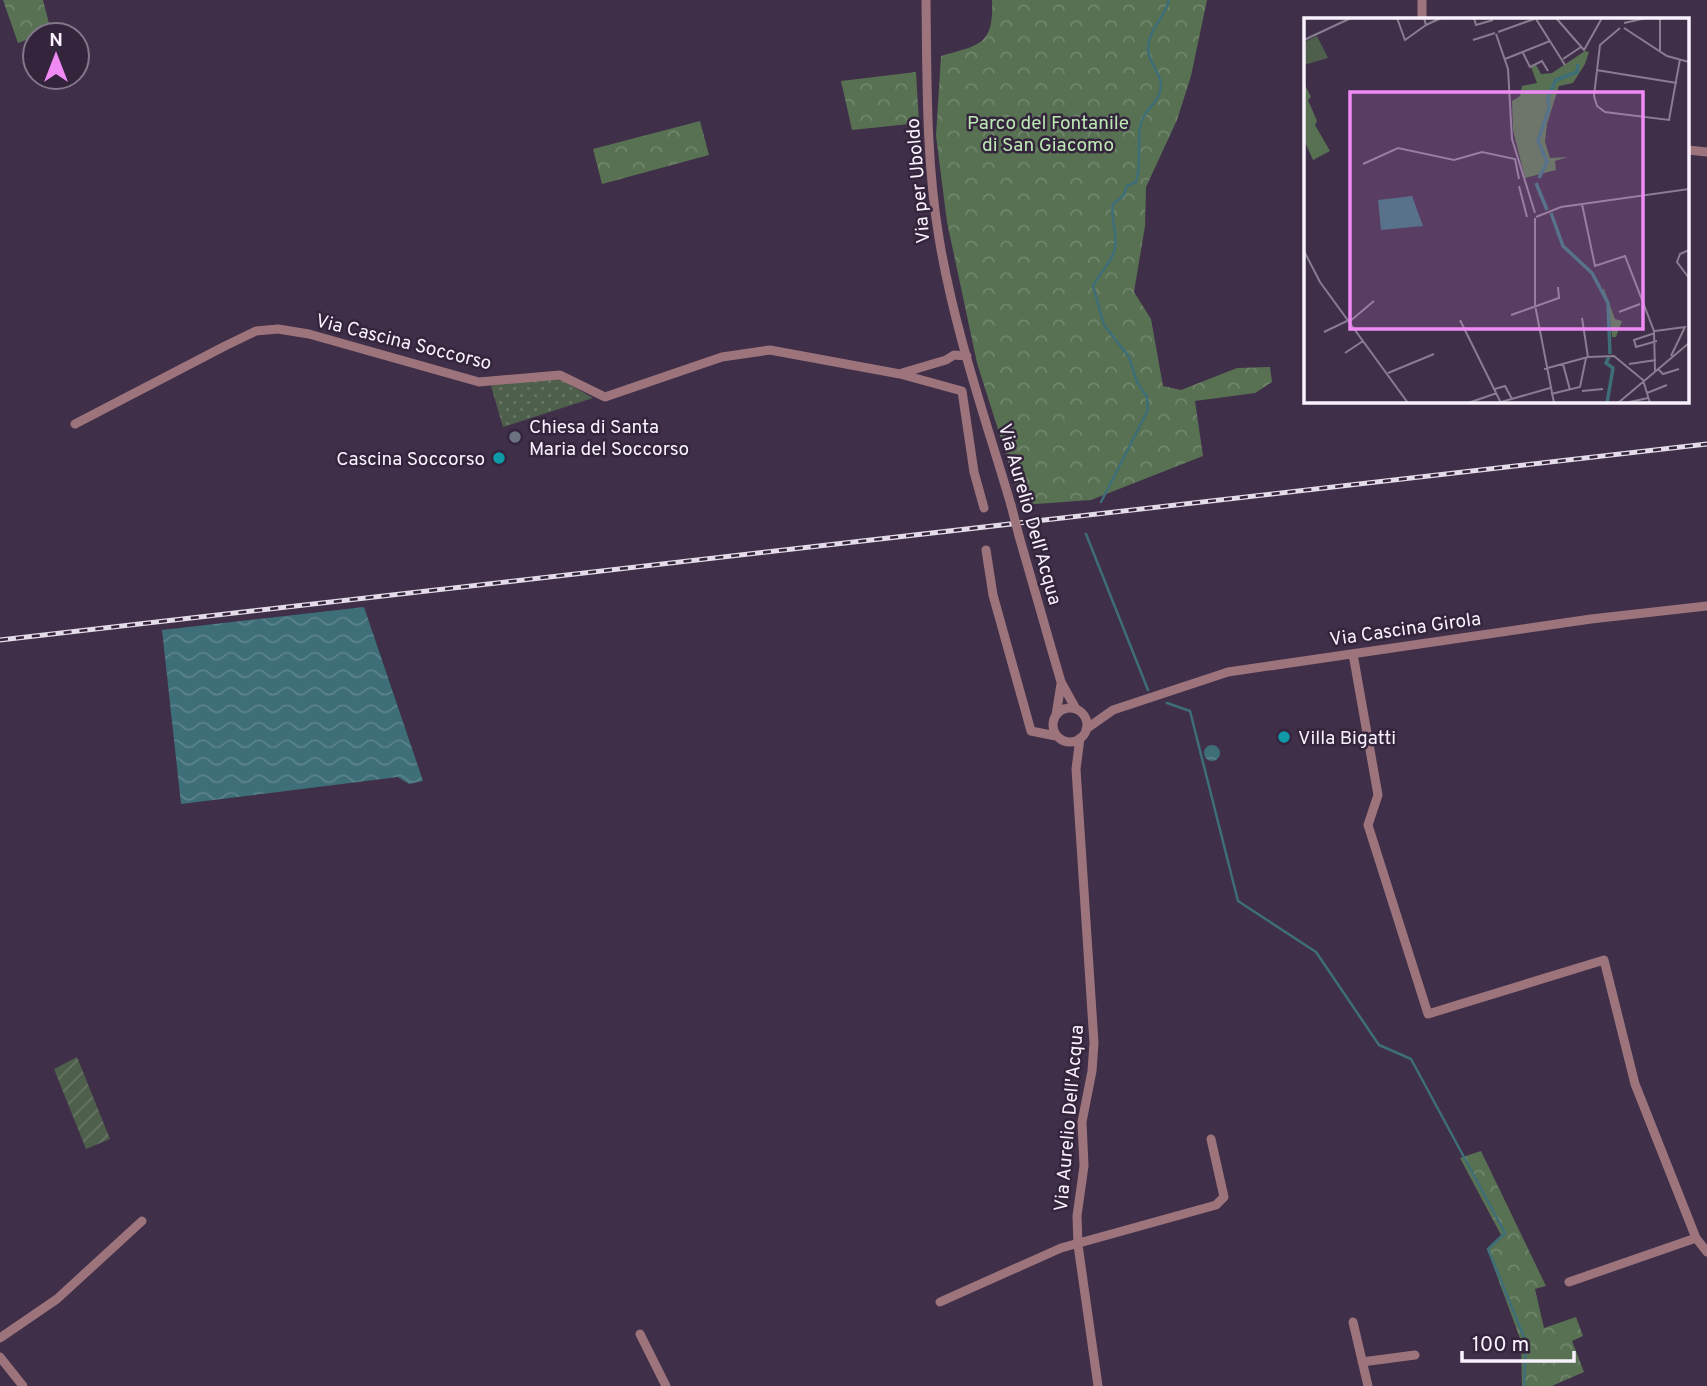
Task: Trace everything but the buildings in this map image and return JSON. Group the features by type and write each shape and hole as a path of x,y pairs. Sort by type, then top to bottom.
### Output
{"street":[{"name":"Via per Uboldo","path":"926,0 928,129 933,196 946,278 967,356"},
{"path":"1422,0 1422,18"},
{"name":"Via Cascina Soccorso","path":"75,424 256,331 278,329 479,382 560,375 606,397 722,357 770,350 900,374 962,391 974,472 984,508"},
{"name":"Via Cascina Soccorso","path":"900,374 954,355 967,356"},
{"name":"Via Aurelio Dell'Acqua","path":"967,356 1061,682 1078,710"},
{"path":"986,550 993,595 1031,731"},
{"name":"Via Cascina Girola","path":"1086,729 1113,710 1228,672 1707,606"},
{"path":"1353,654 1378,795 1368,825 1428,1014 1604,960 1636,1084 1696,1238 1707,1252"},
{"name":"Via Aurelio Dell'Acqua","path":"1054,717 1061,682"},
{"path":"1067,708 1078,710 1086,719 1086,729 1080,738 1061,739 1031,731 1067,708"},
{"name":"Via Cascina Girola","path":"1078,710 1113,710"},
{"path":"1054,717 1053,729 1061,739"},
{"name":"Via Aurelio Dell'Acqua","path":"1080,738 1076,768 1094,1021 1093,1071 1082,1122 1084,1166 1078,1199 1078,1245 1098,1386"},
{"name":"Via Aurelio Dell'Acqua","path":"1061,739 1076,768"},
{"path":"940,1302 1044,1255 1222,1202 1224,1192 1210,1139"},
{"path":"0,1338 57,1299 142,1221"},
{"path":"1569,1282 1696,1238"},
{"path":"1353,1322 1368,1386"},
{"path":"640,1334 666,1386"},
{"path":"1362,1362 1415,1354"},
{"path":"0,1357 23,1386"}],"shaded area":[{"path":"533,377 562,380 593,398 503,427 491,386"},
{"path":"77,1057 110,1139 86,1149 54,1069"}],"green space":[{"path":"3,0 43,0 48,21 21,21 21,42 18,43"},
{"name":"Parco del Fontanile di San Giacomo","path":"992,0 1207,0 1191,76 1177,120 1146,187 1145,226 1134,292 1151,319 1163,386 1181,390 1237,368 1270,367 1272,382 1255,393 1195,401 1203,456 1091,500 1022,505 977,363 947,222 936,136 941,56 982,41 990,26"},
{"path":"916,72 919,123 852,130 841,81"},
{"path":"700,121 709,155 602,184 593,149"},
{"path":"1481,1151 1546,1286 1535,1289 1544,1328 1576,1317 1583,1336 1572,1341 1584,1372 1552,1386 1522,1386 1521,1341 1487,1249 1501,1235 1460,1158"}],"water":[{"path":"364,607 423,781 409,784 398,777 181,804 162,630"},
{"path":"1212,745 1218,747 1218,759 1212,761 1206,759 1204,753 1206,747"}],"waterway":[{"path":"1101,502 1148,410 1147,397 1137,382 1129,357 1104,325 1093,286 1114,253 1116,242 1113,204 1124,195 1127,186 1136,182 1141,124 1157,99 1161,85 1150,58 1149,42 1169,0"},
{"path":"1086,534 1148,690"},
{"path":"1167,703 1190,711 1238,901 1316,952 1379,1045 1411,1059 1505,1233 1488,1249 1526,1342 1524,1386"}],"railway":[{"path":"0,640 1707,444"}],"place":[{"name":"Chiesa di Santa Maria del Soccorso","path":"515,437"},
{"name":"Cascina Soccorso","path":"499,458"},
{"name":"Villa Bigatti","path":"1284,737"}]}
